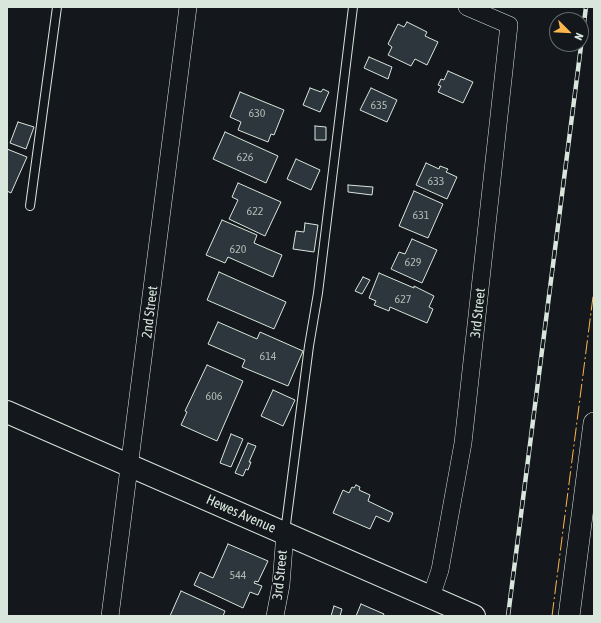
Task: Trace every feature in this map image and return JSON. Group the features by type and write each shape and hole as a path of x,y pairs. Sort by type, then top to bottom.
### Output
{"main road":[{"name":"Hewes Avenue","path":"7,412 474,616"}],"street":[{"name":"2nd Street","path":"110,616 188,7"},
{"name":"3rd Street","path":"431,597 440,570 463,443 509,25 467,7"},
{"path":"570,616 594,423"},
{"name":"3rd Street","path":"275,616 281,585 285,533"}],"lane":[{"path":"30,206 57,7"},
{"path":"285,533 309,346 318,293 353,7"}],"building":[{"path":"407,22 427,32 425,36 438,42 427,65 415,59 411,66 388,55 392,47 388,44 398,24 404,27"},
{"path":"369,57 392,67 388,79 364,68"},
{"path":"448,71 473,82 463,103 438,92 441,86 438,85 441,79 444,80"},
{"path":"310,88 321,92 323,89 329,92 320,112 303,105"},
{"path":"371,88 397,100 387,122 360,110"},
{"path":"240,92 284,110 274,135 271,134 268,142 238,130 241,122 230,117"},
{"path":"18,122 34,127 26,149 10,143"},
{"path":"315,126 326,127 326,140 315,140"},
{"path":"225,132 278,156 266,183 213,159"},
{"path":"7,149 27,157 11,193 7,191"},
{"path":"296,159 320,170 311,190 287,179"},
{"path":"426,163 439,169 440,166 448,169 446,172 457,177 447,199 416,185"},
{"path":"238,183 281,202 265,236 229,219 238,200 232,197"},
{"path":"348,185 373,187 372,195 348,192"},
{"path":"414,191 443,204 428,238 399,226"},
{"path":"222,220 257,235 254,243 282,255 273,277 228,257 225,263 206,255"},
{"path":"305,223 318,225 314,252 293,249 296,231 304,232"},
{"path":"412,239 437,250 422,283 391,269 399,252 405,254"},
{"path":"219,272 286,302 274,329 207,300"},
{"path":"379,273 414,288 414,286 434,296 429,307 433,309 427,323 390,307 389,311 374,305 376,301 369,298"},
{"path":"363,277 370,280 362,294 355,291"},
{"path":"218,322 257,339 260,332 303,351 288,386 242,367 245,360 208,344"},
{"path":"207,365 243,381 217,441 181,425 187,412 185,411"},
{"path":"273,390 295,400 283,426 261,416"},
{"path":"231,434 243,439 231,467 220,463"},
{"path":"248,443 256,446 249,462 251,462 248,470 246,469 243,476 235,473"},
{"path":"356,485 360,487 359,490 370,495 368,501 393,513 389,522 376,516 370,529 333,513 343,490 349,493 352,487 354,488"},
{"path":"228,544 268,561 258,582 255,581 254,583 262,586 258,595 250,592 243,608 194,585 200,572 213,578"},
{"path":"181,591 225,611 223,616 170,616"},
{"path":"361,604 384,614 383,616 356,616"},
{"path":"334,606 342,609 340,616 331,616"}],"railway":[{"path":"508,616 586,7"}],"power":[{"path":"552,616 594,289"}]}
